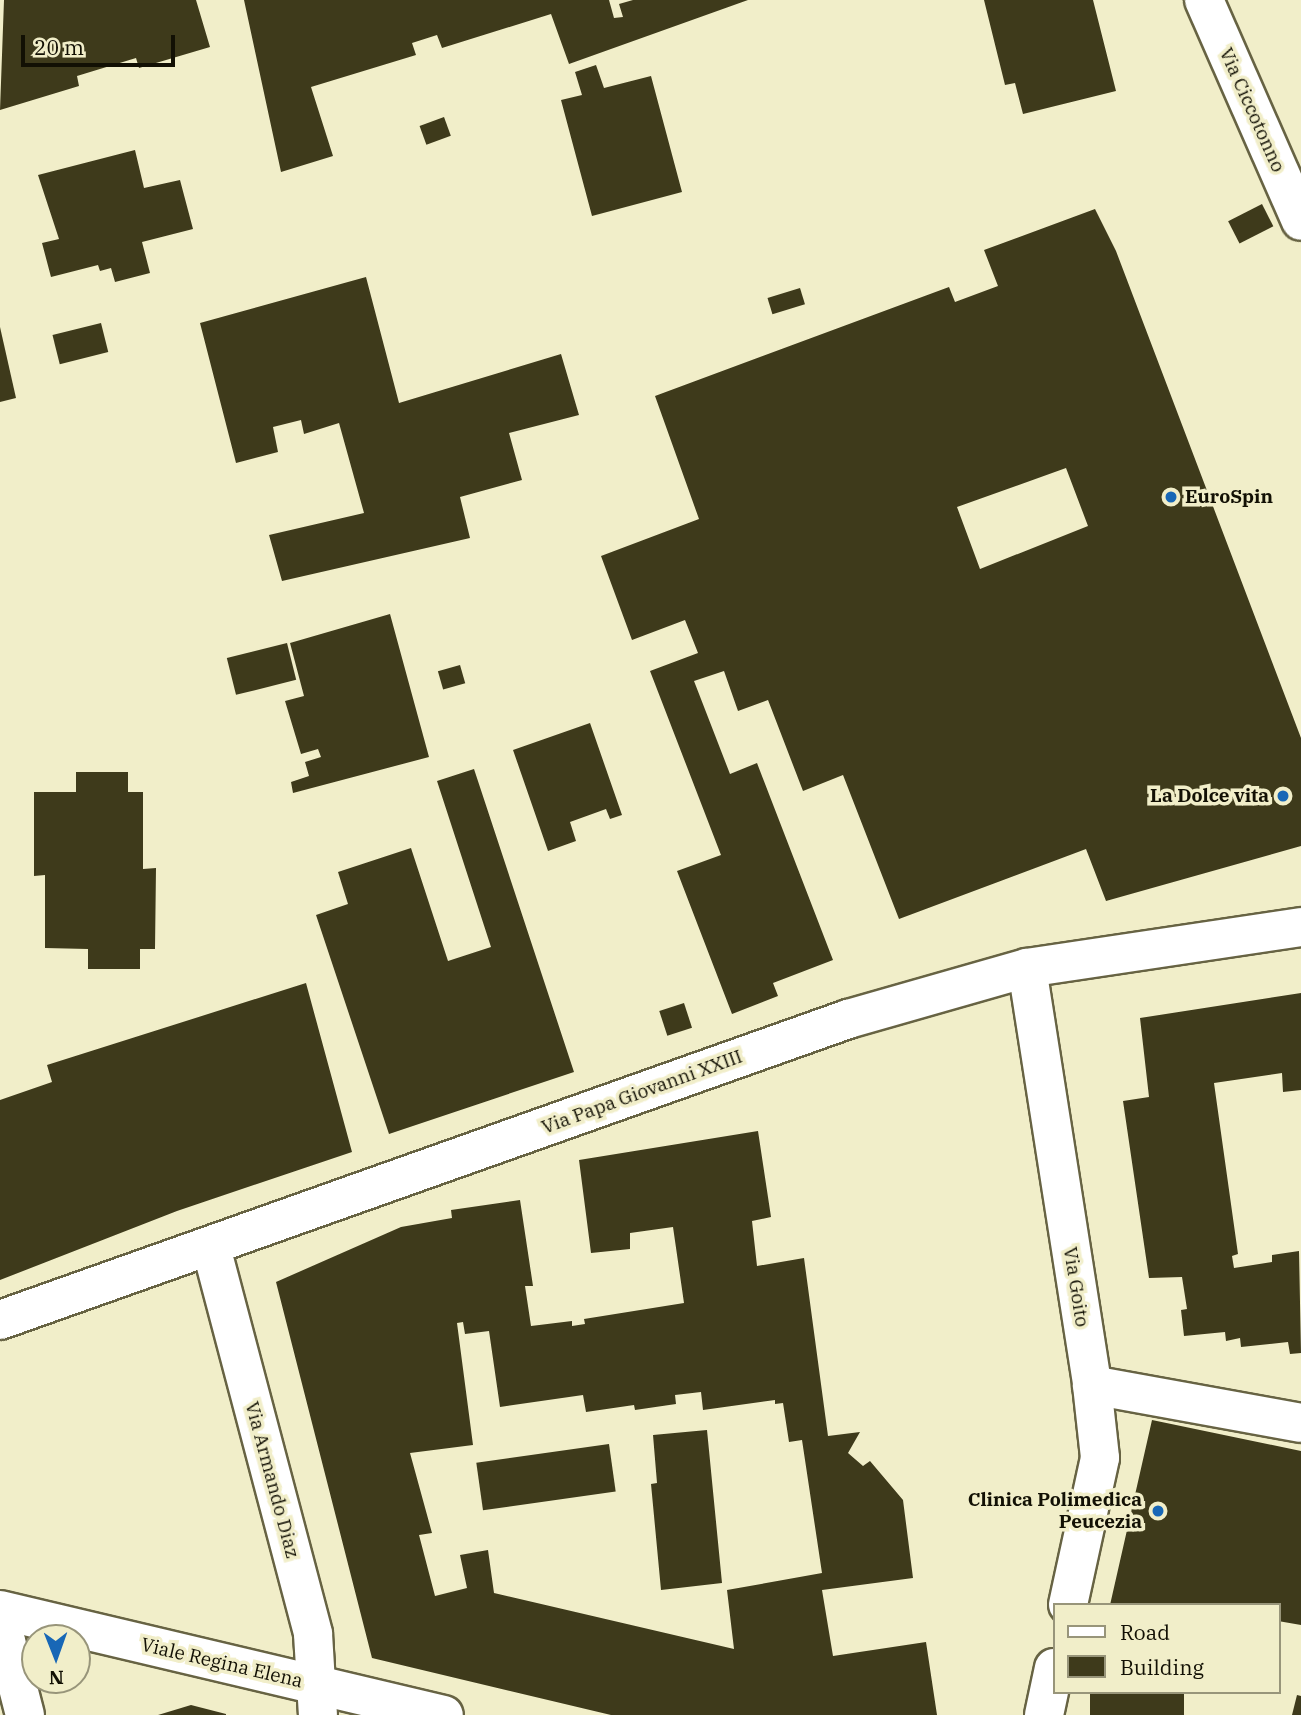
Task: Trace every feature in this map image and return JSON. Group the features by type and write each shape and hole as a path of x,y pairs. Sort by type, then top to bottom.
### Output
{"street":[{"name":"Via Ciccotonno","path":"1204,0 1301,220"},
{"name":"Via Papa Giovanni XXIII","path":"0,1320 848,1018 1027,968 1301,927"},
{"name":"Via Goito","path":"1027,968 1092,1385 1100,1458 1068,1603"},
{"name":"Via Armando Diaz","path":"211,1247 313,1634 317,1700"},
{"path":"1092,1385 1301,1423"},
{"name":"Viale Regina Elena","path":"0,1610 317,1700 444,1715"},
{"path":"0,1635 6,1641 26,1715"},
{"path":"1044,1715 1052,1677"}],"building":[{"path":"4,0 196,0 210,47 139,68 136,58 77,76 79,86 0,110"},
{"path":"244,0 609,0 614,18 623,17 619,4 633,0 748,0 569,64 551,14 442,48 437,35 412,43 416,55 311,87 333,156 281,172"},
{"path":"984,0 1093,0 1116,91 1023,114 1015,83 1005,85"},
{"path":"596,65 604,88 651,76 682,192 592,216 561,100 582,95 575,72"},
{"path":"444,117 451,136 426,145 420,126"},
{"path":"135,150 144,188 180,180 193,229 142,242 150,273 115,282 111,268 100,271 98,265 51,277 42,243 59,239 38,175"},
{"path":"1262,204 1273,226 1239,244 1228,221"},
{"path":"1095,209 1116,251 1301,738 1301,846 1106,901 1086,849 899,919 843,775 803,791 768,700 738,711 724,671 694,681 730,774 757,763 833,960 773,983 778,996 732,1014 677,871 721,855 650,671 698,653 685,620 632,640 601,556 699,519 655,396 949,287 955,302 998,286 984,250","holes":["1066,468 1088,526 980,569 957,507"]},
{"path":"366,277 399,403 561,354 579,415 509,433 522,480 460,497 470,538 282,581 269,535 364,513 339,423 304,434 301,420 273,427 278,452 236,463 200,323"},
{"path":"800,288 805,304 772,314 767,298"},
{"path":"101,323 108,352 60,364 52,335"},
{"path":"0,327 16,398 0,402"},
{"path":"390,614 429,757 293,793 291,782 309,776 305,762 321,757 318,749 301,754 285,701 304,696 290,643"},
{"path":"287,643 296,680 236,695 227,658"},
{"path":"460,665 465,683 443,690 438,671"},
{"path":"590,723 622,815 610,819 606,809 570,822 576,841 548,851 513,750"},
{"path":"474,769 574,1072 389,1134 316,915 348,904 338,872 411,848 448,961 491,947 437,781"},
{"path":"76,772 128,772 128,792 143,792 143,869 156,868 155,949 140,949 140,969 88,969 88,949 45,948 45,875 34,876 34,792 76,792"},
{"path":"306,983 352,1152 177,1211 0,1280 0,1100 52,1082 47,1065"},
{"path":"1301,993 1301,1090 1283,1092 1282,1073 1214,1083 1238,1254 1232,1256 1234,1268 1272,1262 1272,1255 1299,1251 1301,1353 1290,1354 1288,1342 1241,1347 1240,1338 1226,1341 1225,1332 1184,1336 1181,1310 1187,1309 1182,1277 1149,1278 1123,1101 1149,1097 1140,1018"},
{"path":"684,1003 692,1028 667,1036 659,1011"},
{"path":"758,1131 771,1217 752,1221 757,1266 804,1258 828,1436 860,1432 848,1453 863,1466 870,1461 903,1500 913,1578 822,1590 833,1656 926,1642 937,1715 611,1715 372,1658 276,1282 401,1227 452,1218 451,1210 520,1200 533,1286 525,1286 531,1326 572,1321 572,1326 585,1324 584,1319 684,1303 673,1227 630,1233 630,1249 591,1253 579,1160","holes":["463,1322 465,1334 489,1331 500,1407 583,1395 586,1412 634,1405 635,1410 676,1404 675,1395 701,1392 703,1410 775,1400 775,1404 783,1403 789,1442 802,1440 822,1573 727,1590 734,1649 494,1593 488,1550 460,1555 467,1588 435,1596 419,1535 432,1533 410,1453 473,1445 457,1323"]},
{"path":"1152,1420 1301,1451 1301,1625 1280,1621 1280,1603 1110,1603"},
{"path":"707,1430 722,1583 661,1590 651,1484 657,1483 653,1435"},
{"path":"609,1444 616,1492 483,1510 476,1463"},
{"path":"1090,1694 1184,1694 1184,1715 1090,1715"},
{"path":"1297,1695 1301,1696 1301,1715 1292,1715"},
{"path":"191,1705 226,1714 226,1715 158,1715"}],"place":[{"name":"EuroSpin","path":"1171,497"},
{"name":"La Dolce vita","path":"1283,796"},
{"name":"Clinica Polimedica Peucezia","path":"1158,1511"}]}
